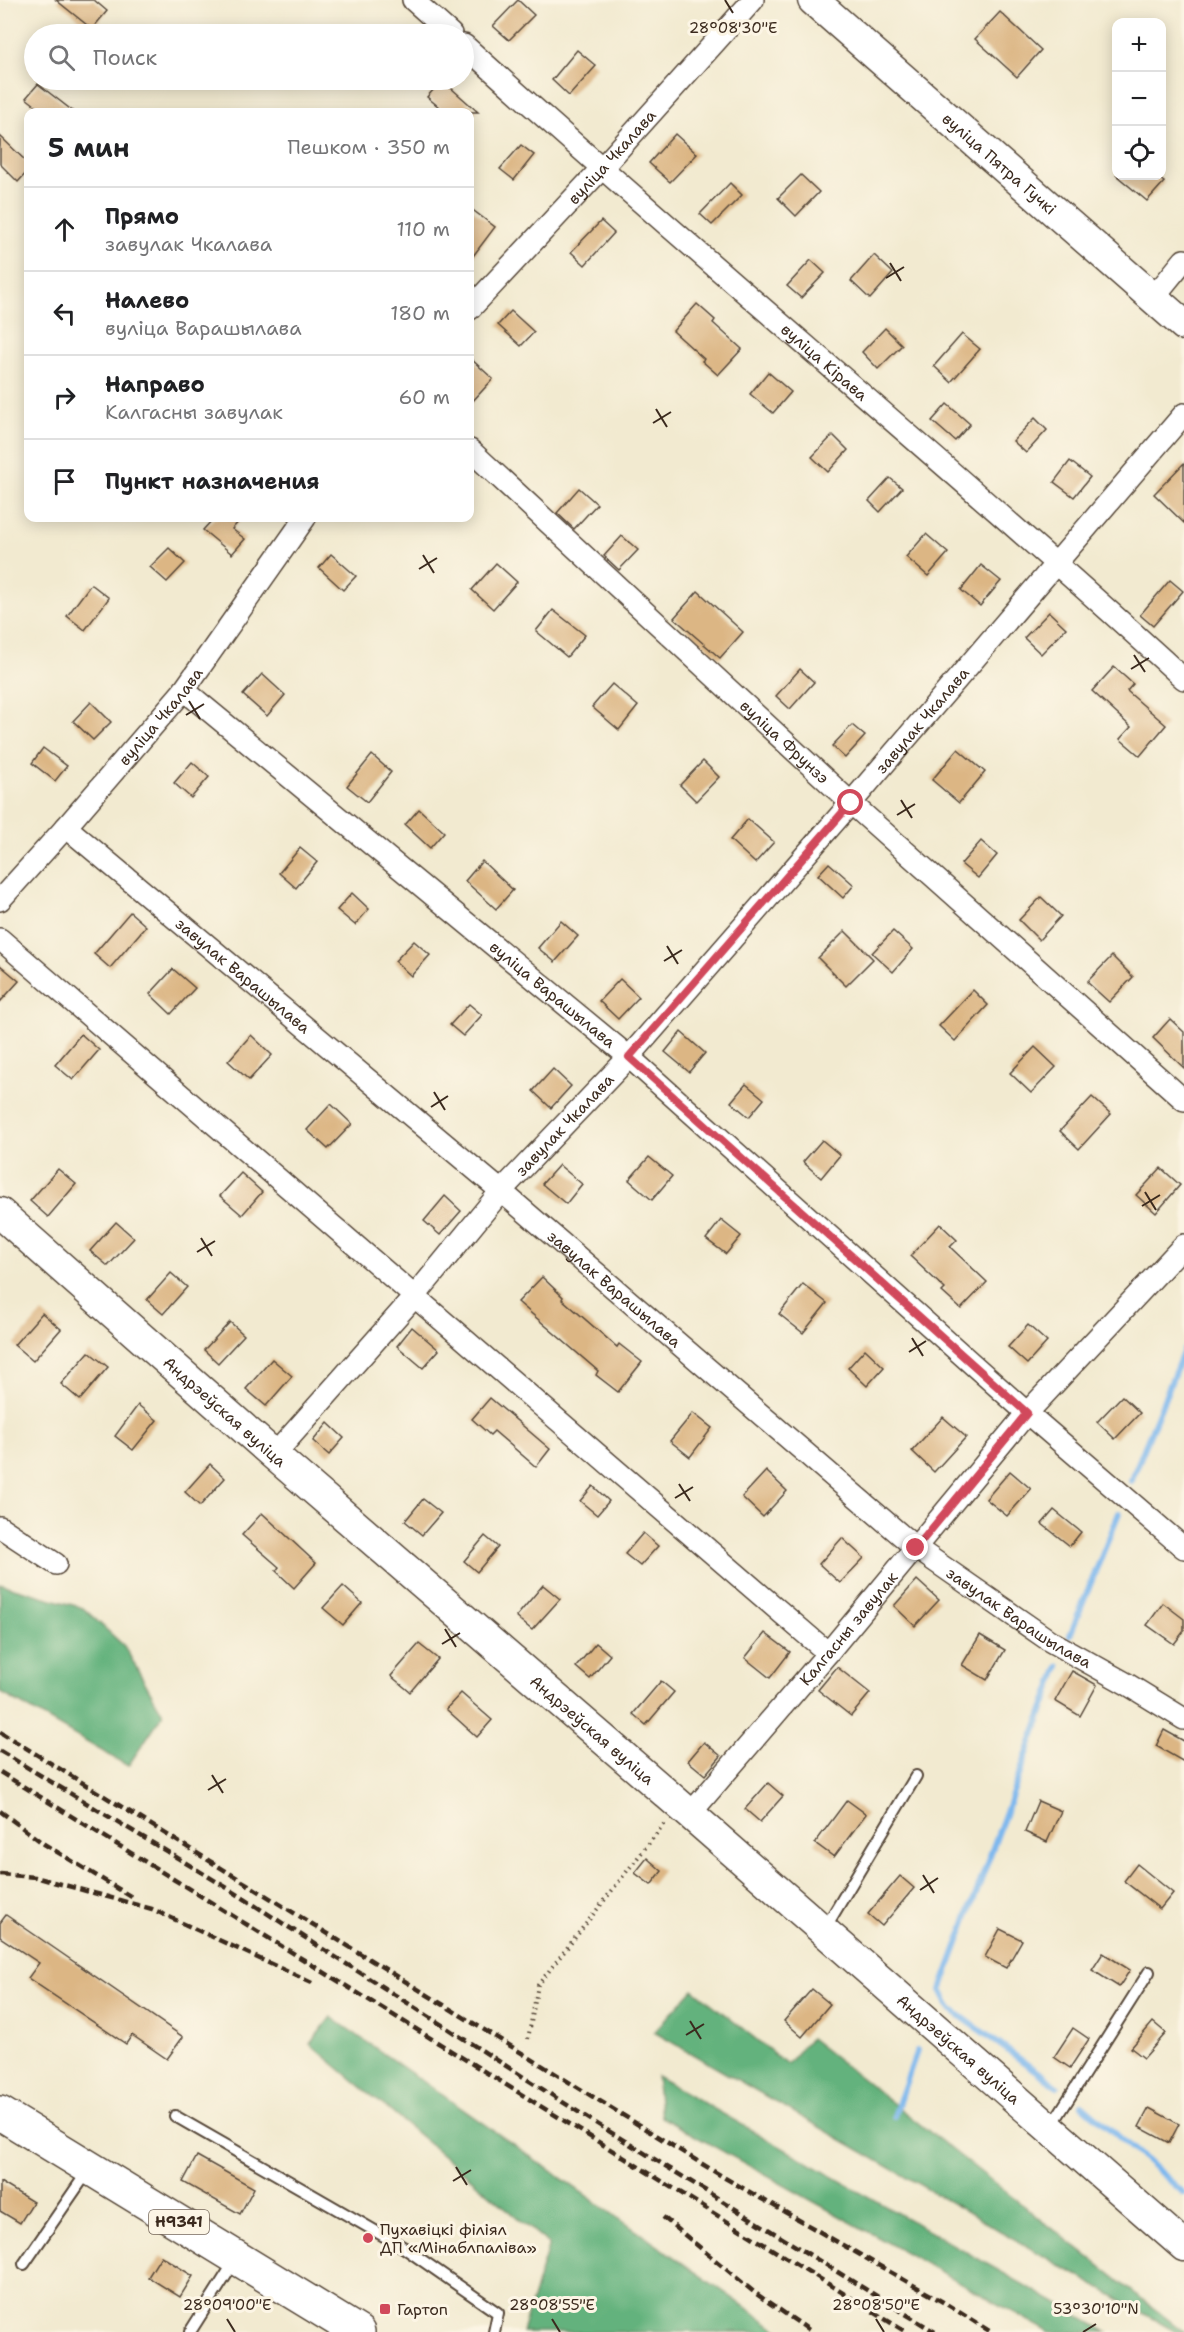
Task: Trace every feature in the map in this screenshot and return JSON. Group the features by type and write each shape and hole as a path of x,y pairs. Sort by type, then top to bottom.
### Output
{"main road":[{"name":"вуліца Пятра Гучкі","path":"813,0 1184,326"},
{"name":"Андрэеўская вуліца","path":"0,1214 1184,2246"},
{"name":"Н9341","path":"0,2113 358,2332"}],"street":[{"path":"413,0 440,24"},
{"name":"вуліца Чкалава","path":"474,305 601,169 753,0"},
{"name":"вуліца Кірава","path":"474,54 601,169 1058,564 1184,679"},
{"path":"1153,298 1184,260"},
{"name":"завулак Чкалава","path":"274,1455 415,1296 501,1191 629,1057 1058,564 1184,414"},
{"name":"вуліца Фрунзэ","path":"474,454 851,803 1184,1100"},
{"name":"вуліца Чкалава","path":"0,900 184,690 302,522"},
{"name":"вуліца Варашылава","path":"184,690 629,1057 1027,1413 1184,1548"},
{"name":"завулак Варашылава","path":"66,827 501,1191 916,1548 1050,1641 1184,1719"},
{"path":"0,939 828,1653"},
{"name":"Калгасны завулак","path":"685,1809 828,1653 1027,1413 1184,1245"},
{"path":"0,1527 56,1564"}],"lane":[{"path":"824,1931 916,1776"},
{"path":"1050,2128 1149,1972"},
{"path":"175,2116 403,2247 498,2313 494,2332"},
{"path":"24,2264 90,2168"},
{"path":"190,2332 237,2258"}],"path":[{"path":"528,2039 538,1985 685,1809"}],"green space":[{"path":"0,1584 83,1608 124,1646 163,1714 128,1766 0,1692"},
{"path":"693,1989 787,2064 810,2038 1184,2332 1176,2332 654,2032"},
{"path":"331,2017 781,2332 522,2332 549,2244 310,2044"},
{"path":"656,2076 1107,2332 1049,2332 661,2117"}],"building":[{"path":"56,0 94,0 107,11 96,24 86,24"},
{"path":"518,0 534,15 509,40 493,26"},
{"path":"1000,12 1041,50 1017,77 975,39"},
{"path":"577,50 596,66 569,96 552,80"},
{"path":"33,90 46,90 69,108 39,108 26,98"},
{"path":"433,90 453,90 474,108 440,108 427,97"},
{"path":"675,134 697,154 670,182 649,163"},
{"path":"0,136 24,159 24,175 18,182 0,164"},
{"path":"521,145 534,155 514,180 500,169"},
{"path":"801,175 819,192 796,216 778,198"},
{"path":"1122,180 1161,180 1164,182 1147,201"},
{"path":"730,183 742,195 712,225 700,214"},
{"path":"474,211 495,227 474,255"},
{"path":"601,221 614,233 585,265 571,252"},
{"path":"874,255 893,273 870,299 851,281"},
{"path":"811,260 825,273 801,298 787,286"},
{"path":"697,304 715,320 713,323 742,349 718,375 673,331"},
{"path":"511,311 534,332 521,346 498,325"},
{"path":"885,328 902,345 878,369 862,352"},
{"path":"962,334 980,349 951,382 934,366"},
{"path":"474,362 493,379 474,400"},
{"path":"768,372 791,392 773,413 750,394"},
{"path":"947,404 970,424 955,441 932,421"},
{"path":"1035,418 1047,430 1026,453 1013,441"},
{"path":"833,435 848,450 828,472 812,457"},
{"path":"1070,461 1090,477 1074,497 1054,482"},
{"path":"1184,463 1184,523 1154,494"},
{"path":"890,478 902,488 880,512 869,501"},
{"path":"579,488 597,504 574,529 557,513"},
{"path":"210,522 238,522 232,529 245,539 232,554 203,530"},
{"path":"926,534 948,553 928,576 906,557"},
{"path":"622,536 638,550 619,570 604,556"},
{"path":"169,548 185,563 167,582 150,567"},
{"path":"331,554 356,576 343,590 319,568"},
{"path":"496,563 517,582 493,609 472,590"},
{"path":"981,565 1001,581 980,606 961,590"},
{"path":"1170,580 1183,591 1153,626 1140,615"},
{"path":"91,584 109,598 85,630 67,616"},
{"path":"698,591 743,632 720,658 674,618"},
{"path":"553,610 585,635 567,657 536,631"},
{"path":"1049,612 1066,628 1041,654 1024,638"},
{"path":"1114,667 1133,684 1127,691 1166,725 1140,756 1120,739 1131,727 1092,691"},
{"path":"800,669 814,682 790,709 776,696"},
{"path":"262,674 285,695 267,716 243,695"},
{"path":"612,684 638,706 619,730 592,707"},
{"path":"91,702 111,722 93,740 73,721"},
{"path":"852,725 865,736 845,758 832,746"},
{"path":"43,748 67,766 55,781 32,763"},
{"path":"958,749 985,772 959,803 932,780"},
{"path":"372,755 391,772 367,802 347,786"},
{"path":"703,761 719,777 696,801 680,785"},
{"path":"192,762 209,777 191,798 174,783"},
{"path":"419,809 444,832 430,848 405,825"},
{"path":"748,819 774,842 755,863 730,840"},
{"path":"981,841 997,855 978,878 961,864"},
{"path":"300,848 317,862 296,888 279,873"},
{"path":"482,861 513,890 496,909 465,881"},
{"path":"829,863 854,885 843,898 818,875"},
{"path":"352,893 369,909 355,925 337,910"},
{"path":"1041,897 1061,916 1039,940 1019,920"},
{"path":"130,912 146,926 110,968 94,954"},
{"path":"561,921 578,936 555,962 538,948"},
{"path":"845,931 873,959 846,986 818,958"},
{"path":"893,931 913,949 893,972 872,953"},
{"path":"414,941 430,955 411,976 395,961"},
{"path":"1112,956 1133,977 1109,1002 1087,982"},
{"path":"0,965 19,981 0,1002"},
{"path":"173,969 195,988 171,1014 150,994"},
{"path":"620,979 639,997 618,1019 599,1001"},
{"path":"973,990 988,1005 955,1041 939,1026"},
{"path":"469,1004 482,1015 463,1036 450,1025"},
{"path":"1170,1019 1184,1032 1184,1068 1153,1038"},
{"path":"681,1032 705,1053 689,1072 665,1052"},
{"path":"81,1034 99,1050 73,1080 55,1065"},
{"path":"251,1035 272,1055 249,1080 228,1061"},
{"path":"1035,1047 1056,1067 1031,1093 1010,1073"},
{"path":"553,1069 571,1086 551,1108 533,1091"},
{"path":"746,1084 764,1099 749,1117 731,1102"},
{"path":"1092,1097 1111,1114 1079,1149 1060,1131"},
{"path":"331,1104 352,1124 328,1149 307,1130"},
{"path":"822,1140 840,1155 821,1178 803,1162"},
{"path":"649,1157 672,1176 652,1200 629,1180"},
{"path":"559,1165 582,1184 566,1204 542,1184"},
{"path":"1161,1168 1180,1185 1156,1213 1136,1195"},
{"path":"58,1169 76,1184 48,1217 30,1201"},
{"path":"241,1173 262,1192 242,1215 220,1196"},
{"path":"445,1196 461,1211 440,1235 424,1221"},
{"path":"721,1220 741,1236 726,1254 706,1239"},
{"path":"116,1222 134,1238 108,1266 90,1251"},
{"path":"940,1224 957,1240 950,1247 987,1282 961,1309 942,1292 945,1289 910,1256"},
{"path":"171,1273 187,1287 163,1314 147,1300"},
{"path":"542,1277 563,1297 562,1299 617,1347 619,1344 642,1362 618,1392 596,1375 598,1371 518,1302"},
{"path":"803,1284 827,1303 803,1333 779,1314"},
{"path":"42,1313 61,1329 33,1361 14,1345"},
{"path":"230,1322 244,1335 218,1363 204,1350"},
{"path":"1028,1325 1047,1342 1027,1364 1008,1347"},
{"path":"412,1327 439,1350 423,1368 397,1346"},
{"path":"865,1349 884,1367 867,1386 848,1368"},
{"path":"89,1352 108,1367 80,1400 61,1384"},
{"path":"272,1359 292,1376 266,1406 246,1389"},
{"path":"1122,1396 1140,1413 1115,1439 1097,1422"},
{"path":"490,1398 550,1449 536,1467 494,1431 490,1435 472,1419"},
{"path":"138,1405 157,1420 133,1450 115,1436"},
{"path":"693,1413 712,1428 690,1457 670,1441"},
{"path":"943,1417 966,1437 934,1472 912,1451"},
{"path":"328,1423 344,1438 329,1455 313,1441"},
{"path":"210,1464 225,1478 200,1506 185,1492"},
{"path":"766,1471 787,1491 763,1517 742,1497"},
{"path":"1010,1471 1031,1489 1007,1516 986,1499"},
{"path":"593,1486 609,1501 597,1515 580,1501"},
{"path":"423,1499 441,1513 422,1535 405,1521"},
{"path":"1054,1510 1081,1532 1070,1546 1042,1524"},
{"path":"262,1513 316,1563 294,1588 276,1571 279,1567 242,1535"},
{"path":"643,1533 658,1546 640,1566 625,1554"},
{"path":"485,1536 498,1547 477,1572 464,1561"},
{"path":"842,1538 864,1558 840,1583 819,1564"},
{"path":"917,1580 939,1600 915,1626 894,1606"},
{"path":"543,1585 560,1599 532,1630 516,1617"},
{"path":"343,1586 362,1603 343,1625 323,1608"},
{"path":"1163,1603 1184,1619 1184,1631 1174,1644 1147,1625"},
{"path":"765,1633 790,1652 770,1678 745,1658"},
{"path":"980,1635 1005,1650 987,1680 962,1665"},
{"path":"596,1643 610,1655 590,1679 576,1667"},
{"path":"419,1644 438,1659 410,1692 391,1676"},
{"path":"837,1667 870,1693 851,1716 818,1690"},
{"path":"1072,1671 1097,1685 1080,1716 1055,1701"},
{"path":"661,1681 674,1692 646,1725 633,1714"},
{"path":"461,1693 492,1720 477,1737 446,1709"},
{"path":"1164,1730 1184,1741 1184,1762 1156,1746"},
{"path":"704,1742 721,1756 705,1775 688,1761"},
{"path":"768,1783 783,1796 760,1822 745,1809"},
{"path":"847,1800 866,1814 834,1857 815,1843"},
{"path":"1038,1801 1061,1811 1047,1842 1025,1832"},
{"path":"647,1858 662,1871 651,1885 635,1873"},
{"path":"1137,1864 1173,1893 1160,1909 1124,1881"},
{"path":"900,1876 914,1888 882,1926 868,1914"},
{"path":"6,1915 183,2037 167,2059 132,2035 126,2044 28,1978 39,1963 0,1937 0,1923"},
{"path":"1000,1929 1022,1940 1006,1968 985,1957"},
{"path":"1103,1953 1130,1970 1119,1987 1092,1970"},
{"path":"812,1989 830,2004 802,2037 784,2021"},
{"path":"1153,2022 1166,2033 1144,2058 1131,2048"},
{"path":"1073,2028 1089,2039 1070,2068 1054,2057"},
{"path":"1149,2108 1179,2124 1169,2143 1139,2127"},
{"path":"197,2156 254,2188 240,2214 183,2182"},
{"path":"0,2182 33,2202 20,2223 0,2211"},
{"path":"161,2256 193,2276 180,2297 148,2277"}],"waterway":[{"path":"1131,1481 1184,1350"},
{"path":"1070,1635 1119,1513"},
{"path":"1058,2087 951,2009 941,1990 1059,1666"},
{"path":"894,2116 917,2051"},
{"path":"1082,2105 1184,2193"}],"railway":[{"path":"0,1732 725,2178 943,2302 991,2332"},
{"path":"0,1751 229,1889 594,2122 935,2332"},
{"path":"0,1772 906,2332"},
{"path":"0,1811 44,1844 135,1899"},
{"path":"0,1874 35,1877 152,1909 312,1983"},
{"path":"663,2217 755,2293 812,2332"}],"place":[{"name":"Пухавіцкі філіял ДП «Мінаблпаліва»","path":"368,2238"},
{"name":"Гартоп","path":"385,2309"}],"route":[{"path":"851,803 629,1057 1027,1413 916,1548"}]}
